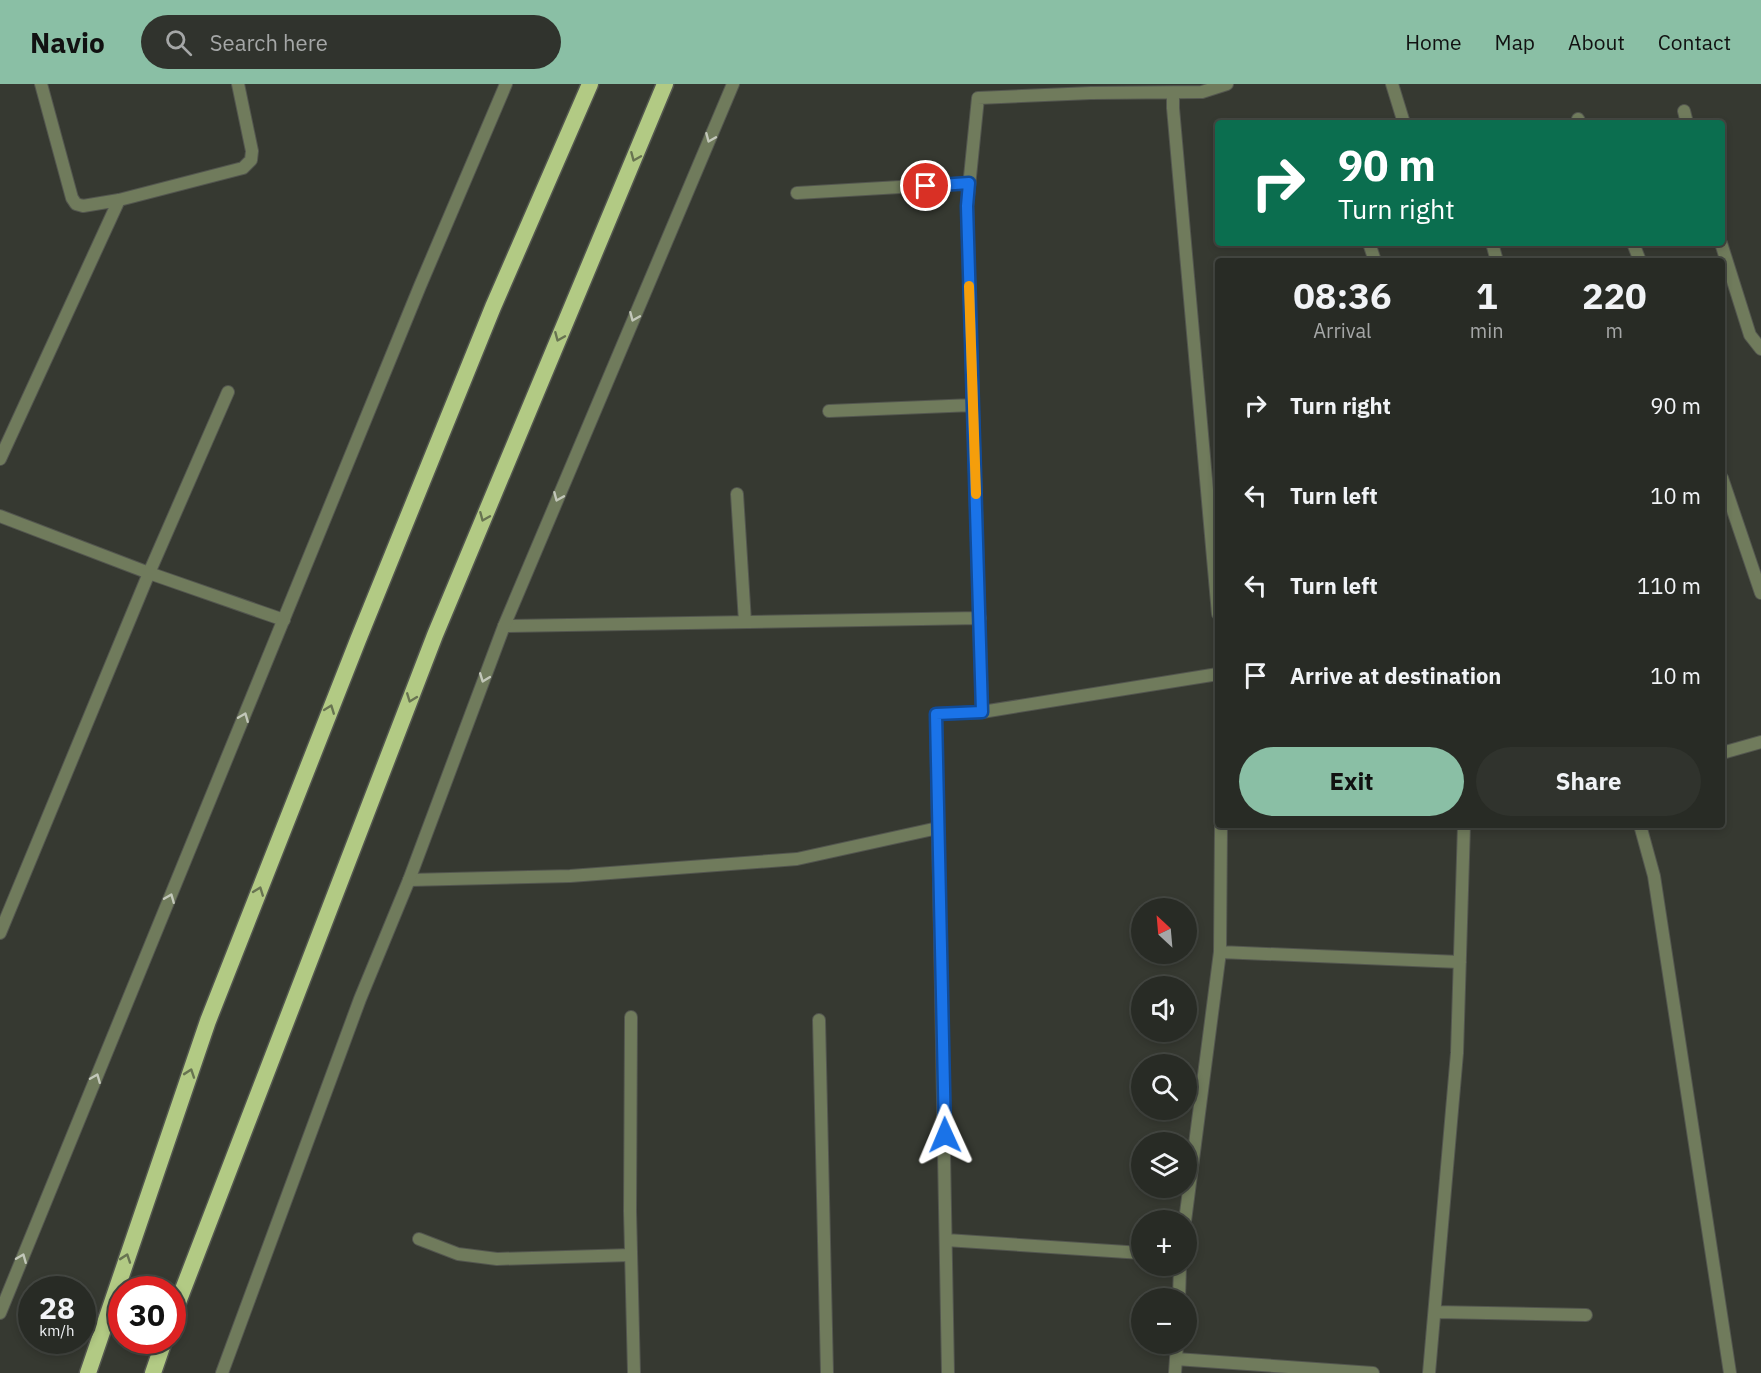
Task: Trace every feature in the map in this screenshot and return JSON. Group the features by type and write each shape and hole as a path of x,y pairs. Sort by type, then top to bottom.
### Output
{"highway":[{"path":"88,1373 208,1021 358,640 493,307 590,84"},
{"path":"186,1282 435,635 665,84"},
{"path":"153,1373 160,1354"}],"street":[{"path":"41,84 72,198 76,204 82,206 119,200 243,168 251,160 252,151 238,84"},
{"path":"0,1313 420,286 506,84"},
{"path":"222,1373 360,999 409,880 504,626 733,84"},
{"path":"982,712 967,206 978,99 1091,89 1202,92 1227,84"},
{"path":"1392,84 1403,120"},
{"path":"1173,93 1215,580"},
{"path":"797,193 969,183"},
{"path":"0,459 119,200"},
{"path":"1722,246 1750,335 1761,349"},
{"path":"0,933 149,573 228,392"},
{"path":"830,411 973,405"},
{"path":"1725,487 1761,593"},
{"path":"737,494 745,622"},
{"path":"0,516 149,573 284,620"},
{"path":"504,626 980,618"},
{"path":"948,1373 936,714 982,712 1215,674"},
{"path":"1725,752 1761,742"},
{"path":"409,880 570,876 797,859 938,828"},
{"path":"1186,1210 1220,952 1221,828"},
{"path":"1429,1373 1457,1053 1464,828"},
{"path":"1641,828 1654,876 1730,1373"},
{"path":"1220,952 1460,963"},
{"path":"631,1017 631,1255 634,1373"},
{"path":"819,1020 827,1373"},
{"path":"419,1239 458,1254 497,1259 631,1255"},
{"path":"946,1240 1131,1252"},
{"path":"1435,1312 1586,1315"},
{"path":"1175,1373 1176,1354"},
{"path":"1176,1359 1373,1373"}],"slow traffic":[{"path":"969,286 976,494"}],"route":[{"path":"926,186 969,183 967,206 982,712 936,714 945,1135"}]}
